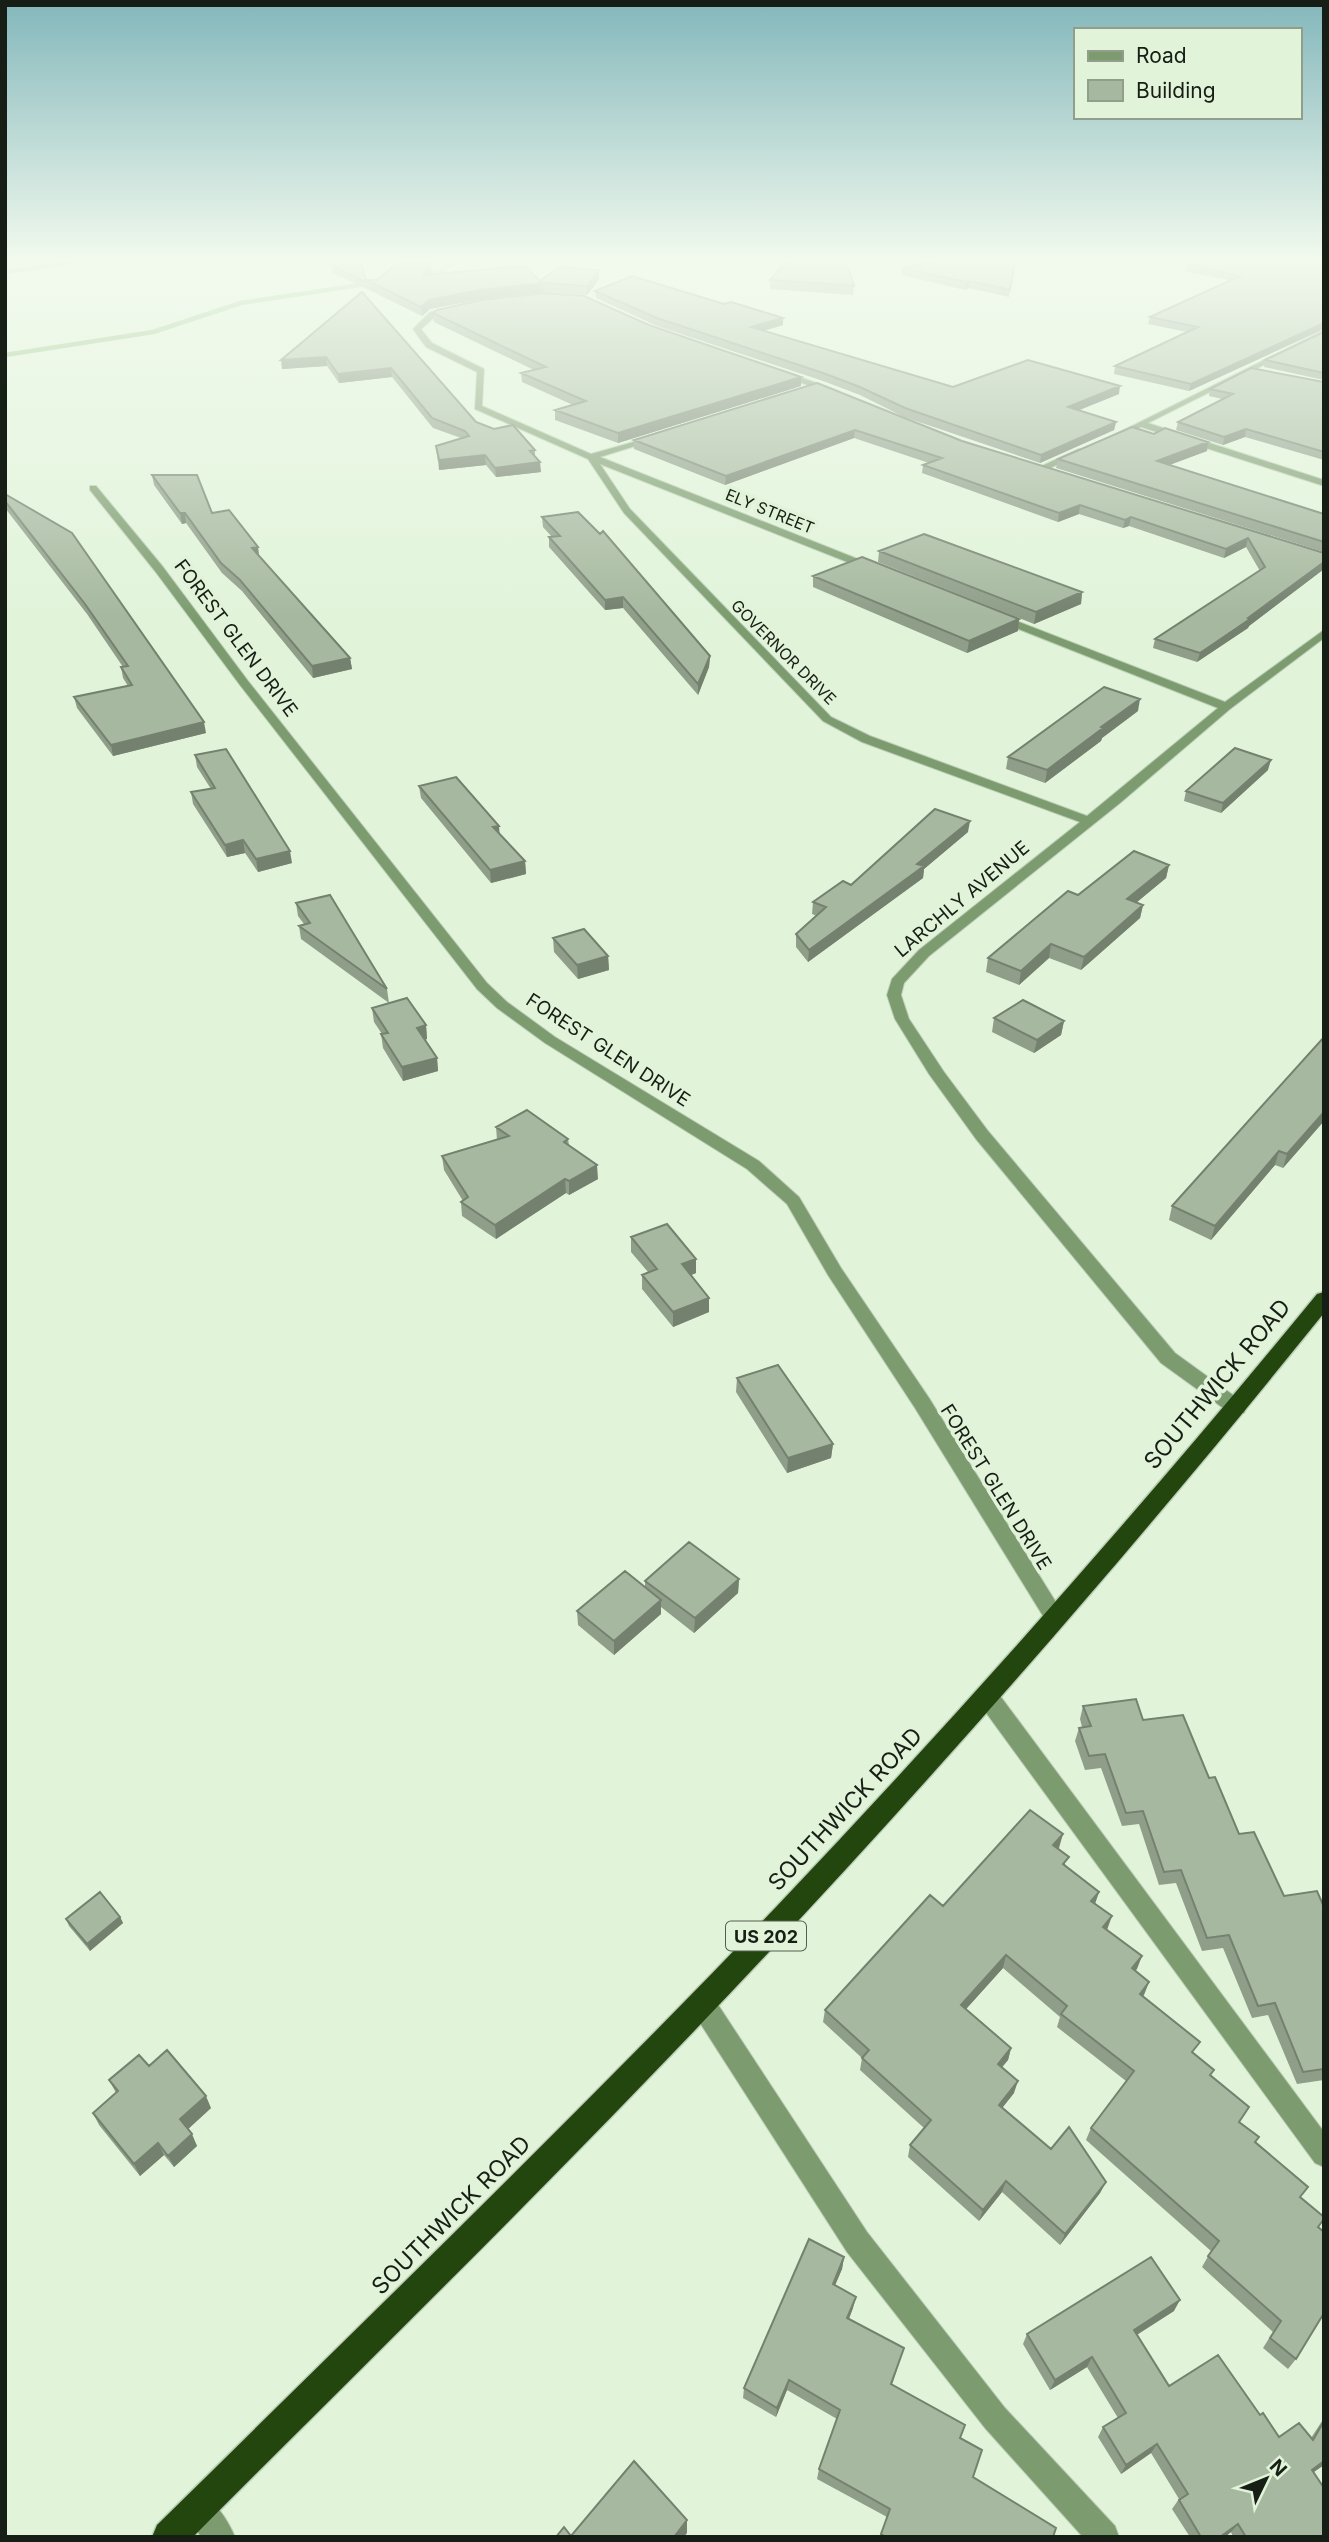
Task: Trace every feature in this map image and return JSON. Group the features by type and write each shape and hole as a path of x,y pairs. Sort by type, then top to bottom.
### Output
{"highway":[{"name":"SOUTHWICK ROAD","path":"169,2537 702,2003 904,1789 1237,1408 1324,1299"}],"street":[{"name":"ELY STREET","path":"480,381 478,407 500,419 889,575"},
{"path":"804,381 844,395"},
{"path":"1104,441 1225,381"},
{"path":"806,389 819,386"},
{"path":"1142,424 1324,483"},
{"path":"591,457 667,433"},
{"path":"1040,469 1091,447"},
{"name":"GOVERNOR DRIVE","path":"591,457 627,511 827,719 866,740 1088,821"},
{"path":"1028,465 1050,473"},
{"name":"FOREST GLEN DRIVE","path":"93,488 159,569 244,683 482,986 502,1005 550,1040 753,1165 793,1201 1055,1618"},
{"path":"989,614 1226,707"},
{"name":"LARCHLY AVENUE","path":"1237,1408 1168,1358 1091,1268 951,1094 916,1043 895,1002 897,982 924,953 1226,707 1324,633"},
{"path":"987,1696 1324,2154"},
{"path":"702,2003 857,2242 995,2418 1104,2537"},
{"path":"198,2508 220,2537"}],"building":[{"path":"401,381 440,381 476,422 494,429 513,425 535,450 530,451 540,462 495,468 485,455 439,460 436,446 469,436 465,431 432,418"},
{"path":"539,381 789,381 618,433 555,410 586,401"},
{"path":"843,381 932,381 953,387 971,381 1101,381 1120,386 1068,407 1116,422 1041,455 905,408"},
{"path":"1177,381 1198,381 1191,384"},
{"path":"1226,381 1324,382 1324,452 1246,429 1224,437 1178,422 1233,394 1210,389"},
{"path":"817,383 962,441 1324,553 1324,562 1248,618 1250,619 1200,653 1155,639 1265,567 1248,538 1226,549 1131,517 1125,520 1080,505 1059,513 923,465 942,458 855,430 726,476 634,440"},
{"path":"1132,427 1154,434 1165,428 1208,442 1157,461 1324,514 1324,542 1058,459"},
{"path":"152,475 197,475 212,513 229,510 258,547 252,548 350,658 312,666 240,580 221,563 185,513 180,513"},
{"path":"5,494 72,533 204,722 111,745 74,697 132,685 121,667 128,666 85,604 5,501"},
{"path":"578,512 600,534 603,531 710,656 698,684 623,597 605,600 549,537 560,536 542,517"},
{"path":"924,534 1082,592 1036,612 879,551"},
{"path":"862,557 1019,619 969,641 813,576"},
{"path":"1104,687 1140,699 1047,770 1008,757"},
{"path":"1235,748 1271,760 1223,803 1186,791"},
{"path":"226,749 290,851 256,859 243,840 225,845 191,792 215,788 195,755"},
{"path":"456,777 499,826 493,827 525,861 490,870 419,786"},
{"path":"935,809 970,821 917,864 924,866 809,950 796,934 826,907 813,902 843,881 851,885"},
{"path":"1134,851 1169,865 1127,899 1143,905 1084,957 1051,944 1021,971 988,958 1068,891 1078,895"},
{"path":"330,895 387,989 299,926 310,923 296,903"},
{"path":"584,929 608,956 577,965 553,938"},
{"path":"407,998 426,1025 417,1028 437,1058 402,1067 381,1034 388,1033 372,1008"},
{"path":"1023,1000 1064,1021 1037,1040 994,1018"},
{"path":"1324,1037 1324,1112 1287,1154 1279,1151 1215,1226 1172,1206"},
{"path":"527,1110 568,1139 564,1142 597,1165 569,1181 565,1179 495,1225 461,1202 468,1197 442,1156 509,1136 496,1127"},
{"path":"667,1224 696,1259 682,1264 709,1298 673,1312 642,1275 657,1269 631,1237"},
{"path":"778,1365 833,1444 788,1458 737,1378"},
{"path":"689,1542 739,1579 695,1618 645,1581"},
{"path":"625,1571 661,1600 614,1641 577,1611"},
{"path":"1136,1699 1143,1720 1183,1715 1209,1778 1215,1777 1239,1834 1254,1832 1284,1896 1317,1891 1324,1907 1324,2069 1303,2072 1275,2003 1258,2006 1229,1935 1207,1938 1181,1870 1164,1872 1143,1811 1126,1813 1105,1754 1089,1756 1079,1728 1091,1726 1083,1706"},
{"path":"1030,1810 1063,1834 1053,1845 1069,1857 1063,1864 1099,1892 1091,1901 1112,1916 1103,1927 1142,1956 1132,1968 1149,1982 1140,1994 1200,2042 1192,2052 1214,2070 1210,2075 1249,2107 1239,2122 1259,2137 1255,2142 1308,2187 1300,2197 1324,2217 1318,2227 1324,2232 1324,2313 1296,2359 1270,2338 1281,2321 1208,2256 1219,2241 1091,2128 1134,2071 1061,2014 1067,2006 1006,1955 961,2005 1011,2048 998,2064 1018,2081 999,2105 1051,2149 1069,2127 1106,2182 1065,2234 1006,2181 983,2210 910,2145 931,2120 862,2058 869,2050 825,2010 930,1895 943,1906"},
{"path":"100,1892 120,1917 87,1944 66,1919"},
{"path":"167,2050 206,2096 180,2119 192,2134 168,2156 158,2143 134,2164 93,2113 118,2091 109,2080 139,2055 149,2066"},
{"path":"809,2239 844,2257 833,2284 856,2297 847,2318 904,2348 891,2384 965,2425 960,2438 982,2450 973,2477 1056,2528 1053,2537 886,2537 881,2534 890,2509 819,2469 840,2410 789,2380 777,2408 744,2388"},
{"path":"1151,2257 1180,2300 1134,2330 1169,2386 1218,2355 1260,2415 1263,2413 1279,2437 1299,2423 1313,2440 1324,2421 1324,2461 1312,2470 1324,2488 1324,2537 1246,2537 1238,2524 1220,2537 1201,2537 1179,2500 1188,2494 1157,2444 1126,2465 1103,2427 1126,2413 1092,2357 1055,2380 1027,2334"},
{"path":"634,2461 687,2520 674,2537 556,2537 564,2527 571,2536"}]}
